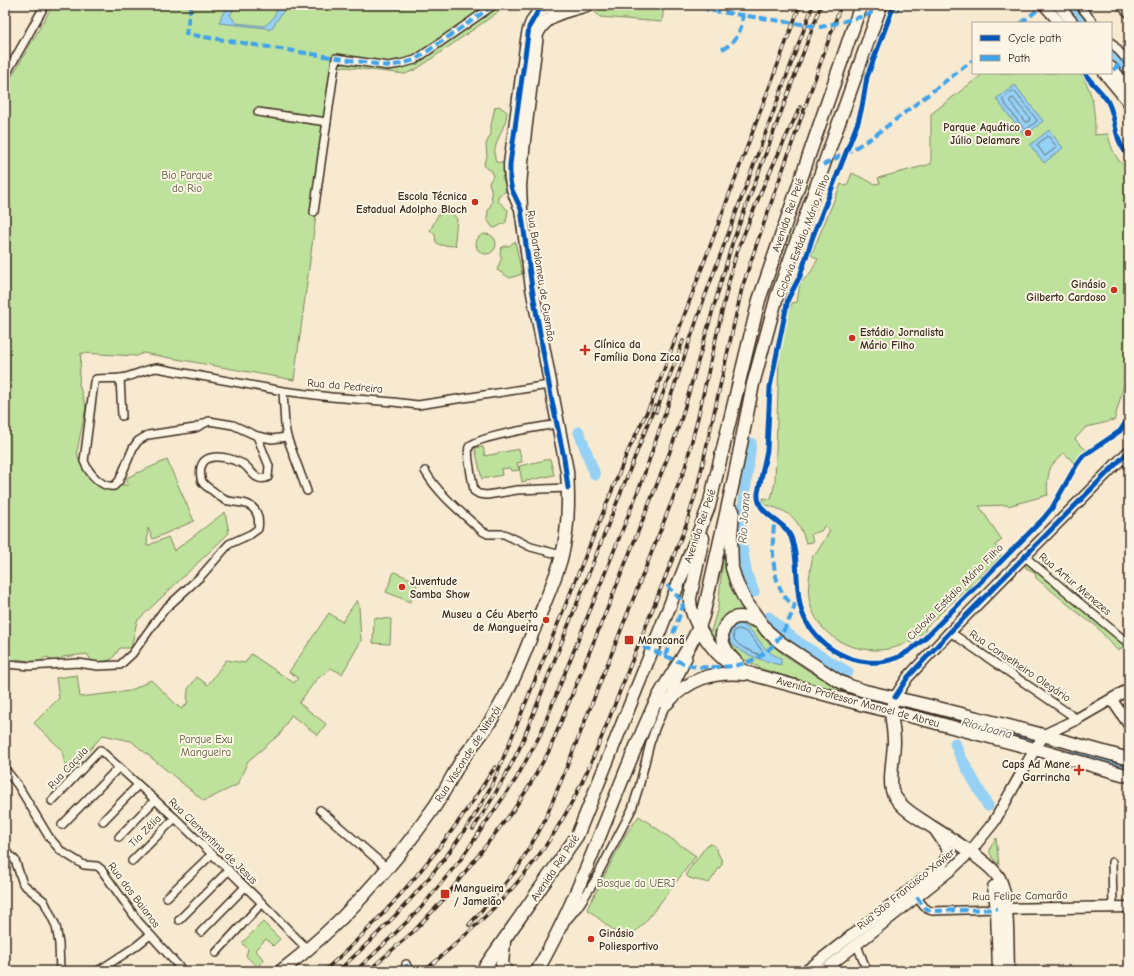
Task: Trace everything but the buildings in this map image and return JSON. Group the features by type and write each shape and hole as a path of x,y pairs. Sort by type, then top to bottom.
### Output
{"main road":[{"name":"Rua Bartolomeu de Gusmão","path":"521,209 512,190 510,181 510,164 521,83 529,27 538,11 549,5"},
{"name":"Rua Bartolomeu de Gusmão","path":"568,488 566,464 549,385 532,288 521,209 521,166 529,95 540,28 552,16 587,5"},
{"name":"Avenida Rei Pelé","path":"482,971 581,828 709,506 759,300 862,5"},
{"name":"Avenida Rei Pelé","path":"537,970 559,928 584,874 653,707 675,668 692,643 700,627 735,474 755,375 777,296 881,5"},
{"path":"1122,5 1129,12"},
{"path":"1050,7 1059,22"},
{"path":"1050,7 1072,22"},
{"path":"1112,68 1129,88"},
{"path":"1105,74 1129,103"},
{"path":"521,83 529,95"},
{"path":"745,359 755,375"},
{"path":"999,971 1002,886 998,876 987,865 908,811 898,802 891,784 894,741 891,712 895,697 908,677 1024,556 1127,458"},
{"name":"Avenida Professor Manoel de Abreu","path":"735,474 731,536 732,568 746,602 767,631 781,643 837,680 856,689 895,697 1044,735 1129,759"},
{"name":"Rua Visconde de Niterói","path":"280,971 308,950 359,900 402,851 438,801 462,761 493,718 507,693 521,662 562,555 567,522 568,488"},
{"name":"Avenida Professor Manoel de Abreu","path":"709,506 690,602 692,613 710,644 722,658 738,669 754,675 1035,749 1129,776"},
{"path":"754,675 742,667 730,655 723,644 722,632 724,626 733,618 740,617 761,623"},
{"path":"666,704 684,687 700,679 720,674 736,673 754,675"},
{"path":"1044,735 1077,719 1129,689"},
{"path":"1112,700 1129,725"},
{"path":"864,705 866,709 880,718 886,725 894,741"},
{"name":"Rua São Francisco Xavier","path":"827,970 952,869 969,853 994,822 1044,735"},
{"name":"Rua São Francisco Xavier","path":"806,971 941,866 948,856 947,848 934,828"},
{"name":"Rua Felipe Camarão","path":"1001,908 1129,907"},
{"path":"1001,908 1008,971"},
{"path":"505,939 502,964 506,971"}],"street":[{"path":"5,76 45,5"},
{"path":"314,212 336,58 388,66 415,60 494,5"},
{"path":"1079,5 1093,22"},
{"path":"1112,43 1129,63"},
{"path":"258,112 327,122"},
{"name":"Rua da Pedreira","path":"120,378 157,368 283,391 418,405 549,385"},
{"path":"122,416 120,378 96,379 94,382 84,461 86,468 92,475 105,485 114,486 119,480 133,448 138,441 148,435 195,428 209,421 233,425 257,436 272,439 287,436"},
{"path":"283,391 287,436 307,492"},
{"path":"558,424 502,434 479,441 471,444 468,448 468,456 474,491 479,494 487,495 517,490 568,488"},
{"path":"5,664 30,666 78,663 106,666 120,665 125,662 164,610 201,576 229,544 251,534 258,529 259,522 257,512 253,507 245,503 225,500 201,481 200,471 203,462 209,457 218,457 244,465 259,478 265,479 268,477 269,466 257,436"},
{"path":"425,471 438,491 482,532 488,534 502,534 531,547 562,555"},
{"name":"Rua Artur Menezes","path":"1024,556 1129,644"},
{"name":"Rua Conselheiro Olegário","path":"950,632 1077,719"},
{"name":"Avenida Rei Pelé","path":"559,928 578,907 594,882 630,813 639,787 652,735 687,659 692,643"},
{"name":"Rua Clementina de Jesus","path":"100,750 229,870 308,950"},
{"name":"Rua Caçula","path":"52,801 100,750"},
{"path":"62,825 119,767"},
{"name":"Rua dos Baianos","path":"5,769 17,784 49,837 61,851 84,865 97,866 101,869 138,921 182,971"},
{"path":"103,821 138,785"},
{"path":"120,837 155,800"},
{"path":"320,810 387,868"},
{"name":"Tia Zélia","path":"132,860 174,818"},
{"path":"5,851 15,860 22,884 44,901 56,926 59,944 60,971"},
{"path":"167,897 212,854"},
{"path":"1112,862 1112,907"},
{"path":"180,920 229,870"},
{"path":"201,932 245,887"},
{"name":"Rua Felipe Camarão","path":"918,897 927,910 932,911 1001,908"},
{"path":"216,953 262,903"},
{"path":"98,971 135,947 150,935"},
{"path":"857,945 867,971"}],"green space":[{"name":"Bio Parque do Rio","path":"53,5 504,5 501,10 424,64 405,74 336,66 294,380 143,353 137,356 81,353 79,384 86,407 77,451 79,461 93,479 113,485 128,485 126,478 167,460 194,521 153,539 148,528 147,546 168,537 174,551 225,512 229,533 137,621 131,648 120,648 112,659 97,664 91,660 87,654 63,657 56,663 46,657 38,663 18,659 5,662 5,88"},
{"path":"597,5 664,5 662,22 600,17 595,12"},
{"path":"983,74 1081,74 1085,80 1093,103 1095,135 1108,134 1117,158 1129,169 1129,366 1126,366 1123,380 1125,381 1114,421 1109,420 1108,422 1086,427 1075,439 1086,450 1074,463 1064,453 1053,464 1048,475 1048,495 1008,506 979,506 1002,540 995,545 1001,556 925,628 926,630 910,643 909,641 897,647 883,650 863,649 842,643 826,631 819,623 810,603 809,586 812,557 817,552 830,531 825,525 821,531 811,534 813,542 806,543 799,526 791,516 779,509 763,504 763,498 771,499 775,482 779,358 787,317 792,303 797,302 800,284 811,272 818,259 811,255 841,184 847,186 852,173 875,184 880,183 878,178 931,164 931,114"},
{"path":"499,106 507,112 506,119 495,149 496,162 505,163 506,175 503,175 502,178 506,184 506,191 498,196 498,201 508,210 506,222 495,228 492,227 487,219 488,211 492,202 489,183 493,176 492,171 485,167 484,163 487,157 486,144 491,134 491,125 495,107"},
{"path":"444,210 447,213 453,214 457,219 455,240 456,246 440,245 436,242 435,235 430,230 437,216"},
{"path":"486,234 493,237 496,244 493,251 486,254 479,251 476,244 479,237"},
{"path":"515,241 522,274 510,278 497,270 502,257 500,255 501,248 509,246"},
{"path":"483,447 485,456 519,449 522,462 517,463 519,470 511,471 510,468 501,469 502,475 482,479 475,448"},
{"path":"550,459 554,475 522,482 519,466"},
{"path":"726,544 749,615 734,616 722,650 710,635 718,607 723,558"},
{"path":"1031,561 1124,645 1120,650 1117,650 1095,625 1036,578 1035,572 1026,568 1025,563"},
{"name":"Juventude Samba Show","path":"394,572 418,582 410,602 386,592"},
{"name":"Parque Exu Mangueira","path":"357,600 359,606 361,641 342,674 331,668 316,680 299,703 326,724 318,735 291,715 281,733 248,761 237,785 204,801 131,741 103,735 67,775 62,750 34,723 59,698 56,678 77,675 80,697 130,691 151,680 181,709 187,704 188,689 197,677 208,685 226,660 245,663 251,654 294,683 298,678 289,672 329,613 342,622"},
{"path":"374,618 391,619 390,644 373,643"},
{"path":"740,621 755,625 783,654 851,695 762,669 738,656 728,643 727,631 731,626"},
{"name":"Bosque da UERJ","path":"639,816 696,856 644,923 635,932 625,938 619,935 587,909 626,834"},
{"path":"996,838 999,865 990,852 991,846"},
{"path":"707,845 714,845 722,864 709,883 689,878 687,876 687,872"},
{"path":"263,922 280,939 273,946 266,939 255,950 264,960 257,967 246,956 248,949 242,943"}],"water":[{"path":"231,5 236,5 230,15 236,23 264,26 273,17 278,5 285,5 285,8 272,28 268,30 266,28 219,23 222,15"},
{"path":"1015,85 1043,121 1025,136 996,99"},
{"path":"1049,130 1063,148 1044,163 1030,145"},
{"path":"740,624 748,628 769,651 781,658 781,665 752,656 733,645 729,640 729,634 734,626"}],"waterway":[{"path":"1070,7 1083,22"},
{"path":"1112,55 1129,74"},
{"path":"579,432 595,475"},
{"name":"Rio Joana","path":"751,443 741,525 741,542 747,575 754,592"},
{"name":"Rio Joana","path":"769,617 796,640 848,672"},
{"name":"Rio Joana","path":"946,717 1028,739"},
{"path":"955,743 960,756 988,806"},
{"name":"Rio Joana","path":"1075,752 1129,768"}],"railway":[{"path":"338,971 391,920 425,883 473,818 496,776 628,451 653,399 800,5"},
{"path":"355,971 420,909 461,859 516,779 540,735 642,481 704,299 813,5"},
{"path":"368,971 414,931 444,899 512,812 528,788 549,751 669,454 681,420 732,244 821,5"},
{"path":"424,971 488,914 531,866 556,830 567,811 596,752 686,525 697,489 742,288 841,5"},
{"path":"469,925 517,869 543,824 566,769 685,468 736,254 763,187 800,107"},
{"path":"656,412 683,341"},
{"path":"473,829 486,809 521,745 655,406"},
{"path":"324,971 372,925 417,875 458,822 495,767"}],"marked path":[{"path":"191,5 186,34 388,66 415,60 494,5"},
{"path":"702,5 708,10 821,27 868,15 881,5"},
{"path":"722,49 733,42 740,31 743,18 741,5"},
{"path":"892,12 904,5"},
{"path":"1022,22 1044,5"},
{"path":"1113,70 1126,59"},
{"path":"823,165 873,137 972,61"},
{"path":"643,647 696,667 734,666 758,657 768,650 783,631 795,605 787,599 781,590 777,579 773,553 775,519"},
{"path":"665,656 683,606 681,600 667,585"},
{"path":"917,897 925,908 932,911 997,909"},
{"path":"406,964 409,971"}],"cycle path":[{"path":"549,5 538,11 529,27 510,164 510,181 512,190 521,209 532,288 551,396 564,458 568,488"},
{"name":"Ciclovia Estádio Mário Filho","path":"894,5 867,77 858,122 813,236 800,276 788,299 770,387 767,450 758,493 759,501 765,512 782,525 791,537 794,546 798,594 802,612 808,625 827,646 840,654 853,659 867,662 882,662 896,658 914,648 1043,519 1052,508 1083,456 1120,431 1129,417"},
{"path":"1086,74 1108,102 1120,143 1129,156"},
{"path":"895,697 908,677 950,632 1129,451"}],"place":[{"name":"Parque Aquático Júlio Delamare","path":"1028,133"},
{"name":"Escola Técnica Estadual Adolpho Bloch","path":"475,202"},
{"name":"Ginásio Gilberto Cardoso","path":"1114,290"},
{"name":"Estádio Jornalista Mário Filho","path":"852,338"},
{"name":"Clínica da Família Dona Zica","path":"585,350"},
{"name":"Juventude Samba Show","path":"402,587"},
{"name":"Museu a Céu Aberto de Mangueira","path":"546,620"},
{"name":"Maracanã","path":"629,640"},
{"name":"Caps Ad Mane Garrincha","path":"1079,770"},
{"name":"Mangueira / Jamelão","path":"445,894"},
{"name":"Ginásio Poliesportivo","path":"591,939"}]}
